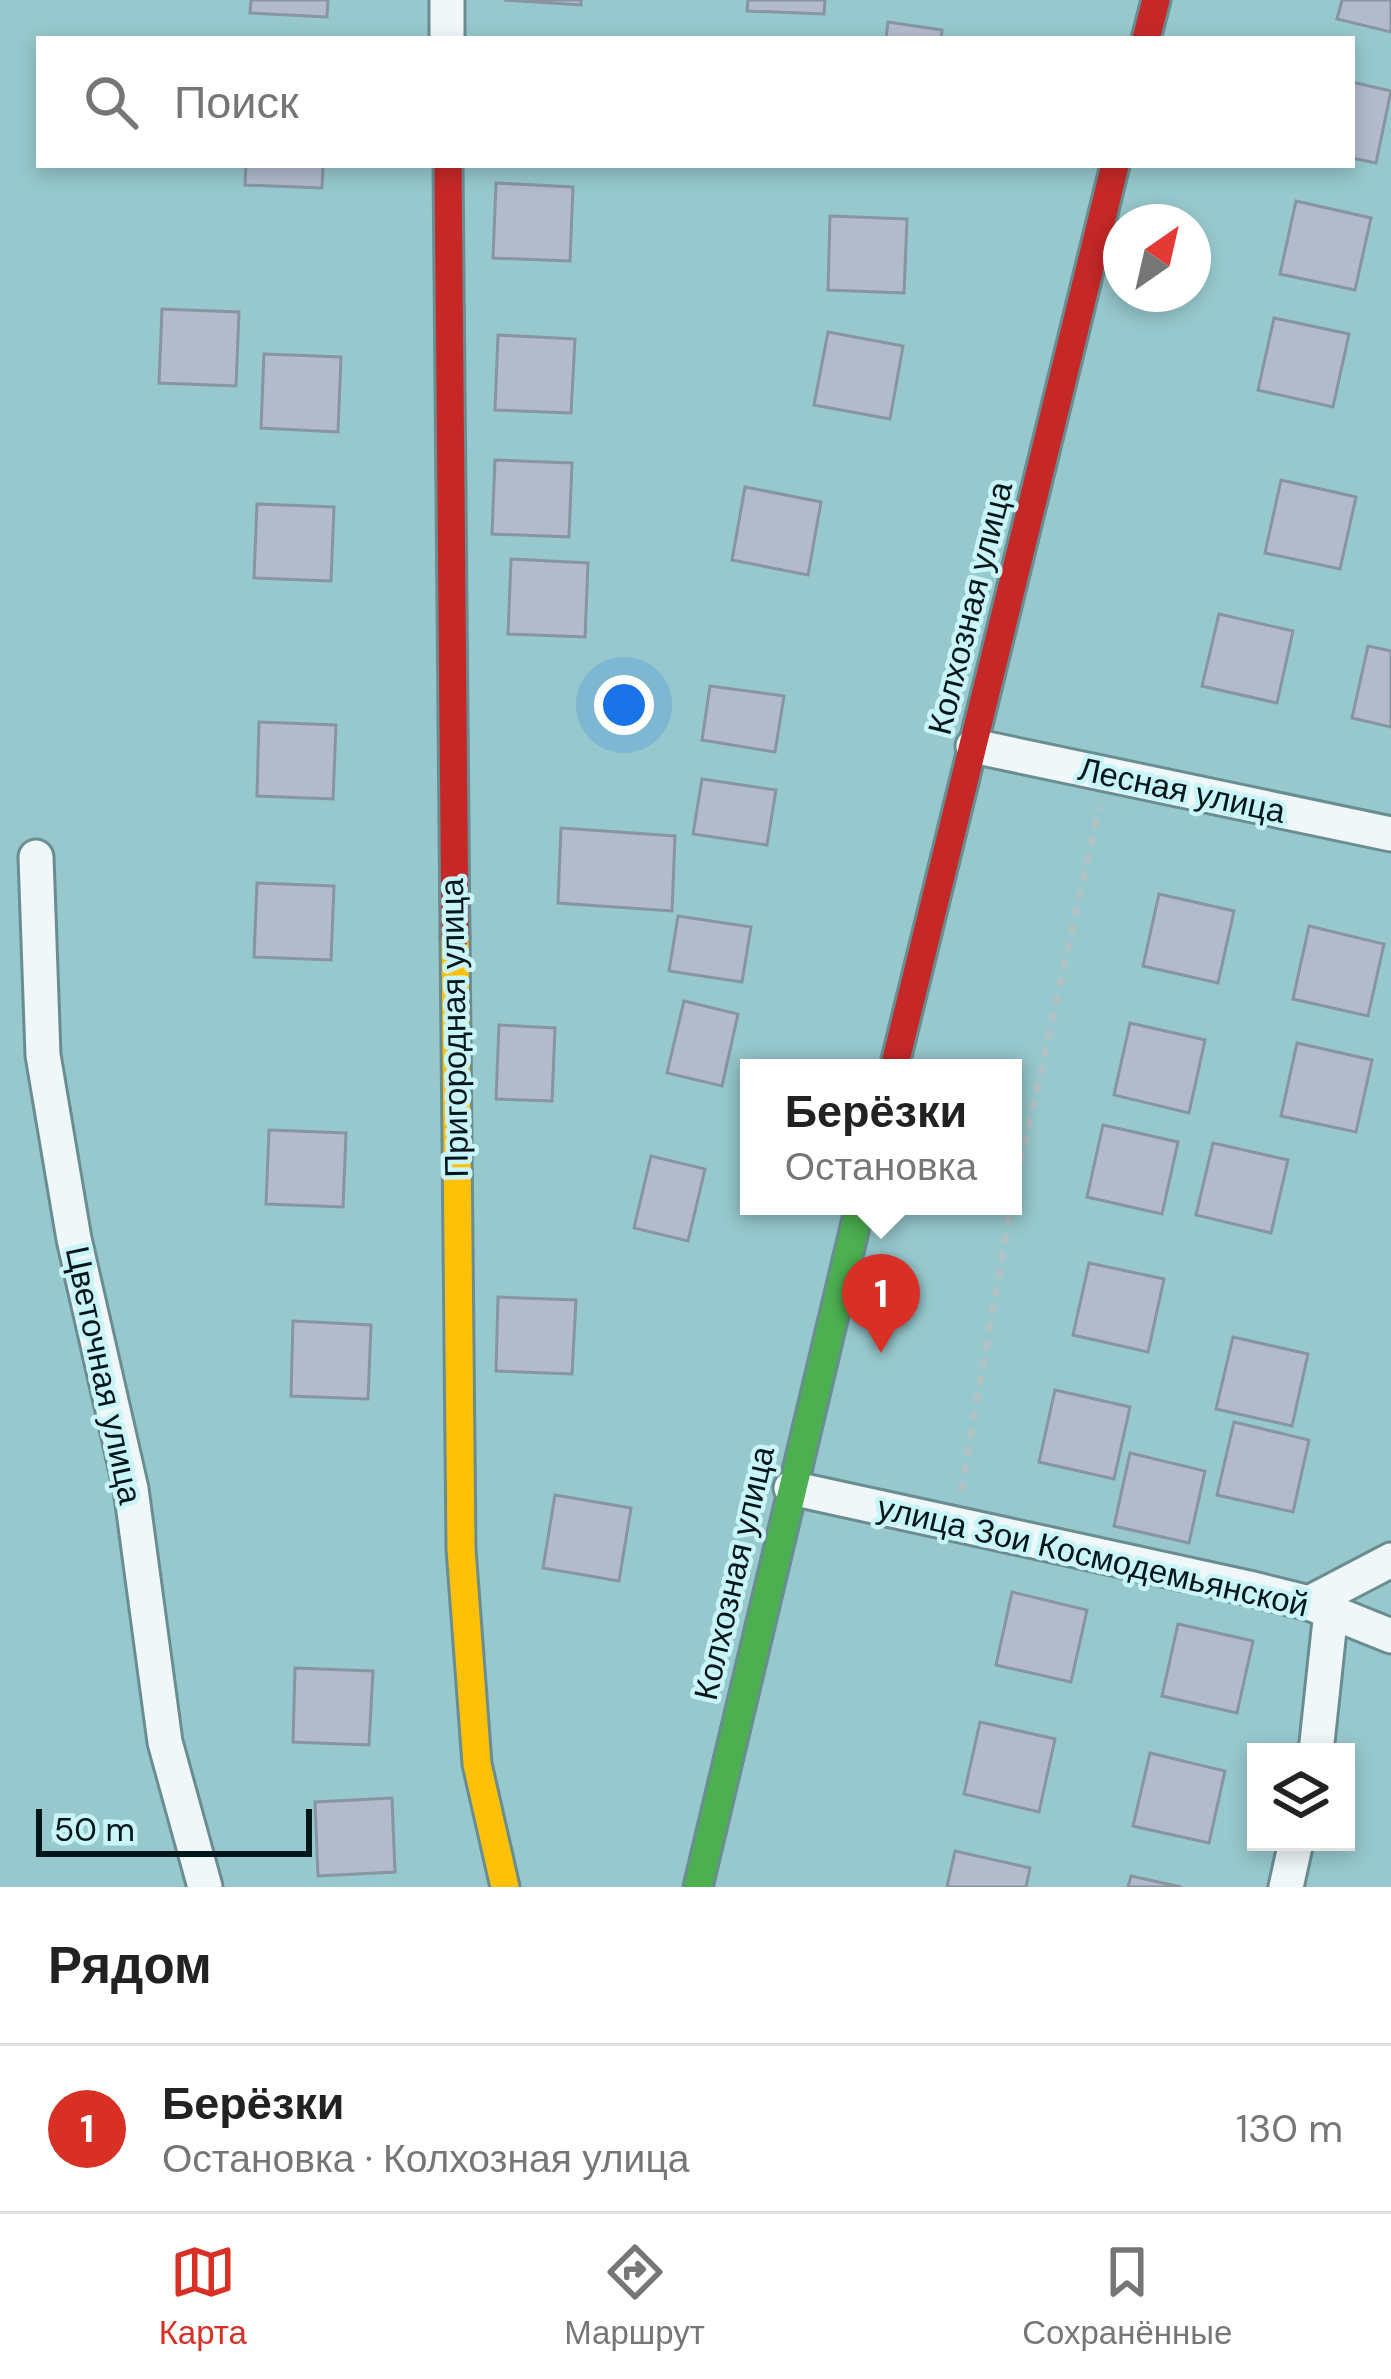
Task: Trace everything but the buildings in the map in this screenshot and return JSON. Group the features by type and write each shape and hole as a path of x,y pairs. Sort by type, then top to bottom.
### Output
{"street":[{"path":"447,0 447,36"},
{"path":"1147,36 1156,0"},
{"name":"Пригородная улица","path":"448,168 461,1549 476,1764 505,1887"},
{"name":"Колхозная улица","path":"896,1059 1114,168"},
{"name":"Лесная улица","path":"973,746 1391,834"},
{"name":"Цветочная улица","path":"36,857 38,994 50,1096 87,1300 131,1489 165,1742 205,1887"},
{"name":"Колхозная улица","path":"698,1887 858,1215"},
{"name":"улица Зои Космодемьянской","path":"791,1488 1320,1607 1391,1636"},
{"path":"1316,1743 1320,1607 1391,1560"},
{"path":"1286,1887 1294,1851"}],"path":[{"path":"1022,1157 1107,774"},
{"path":"955,1524 1010,1215"}],"traffic: fast":[{"path":"698,1887 858,1215"}],"traffic: slow":[{"path":"455,937 461,1549 477,1764 505,1887"}],"traffic: jam":[{"path":"1147,36 1156,0"},
{"path":"448,168 455,937"},
{"path":"896,1059 1114,168"}],"place":[{"name":"Берёзки","path":"881,1353"}]}
